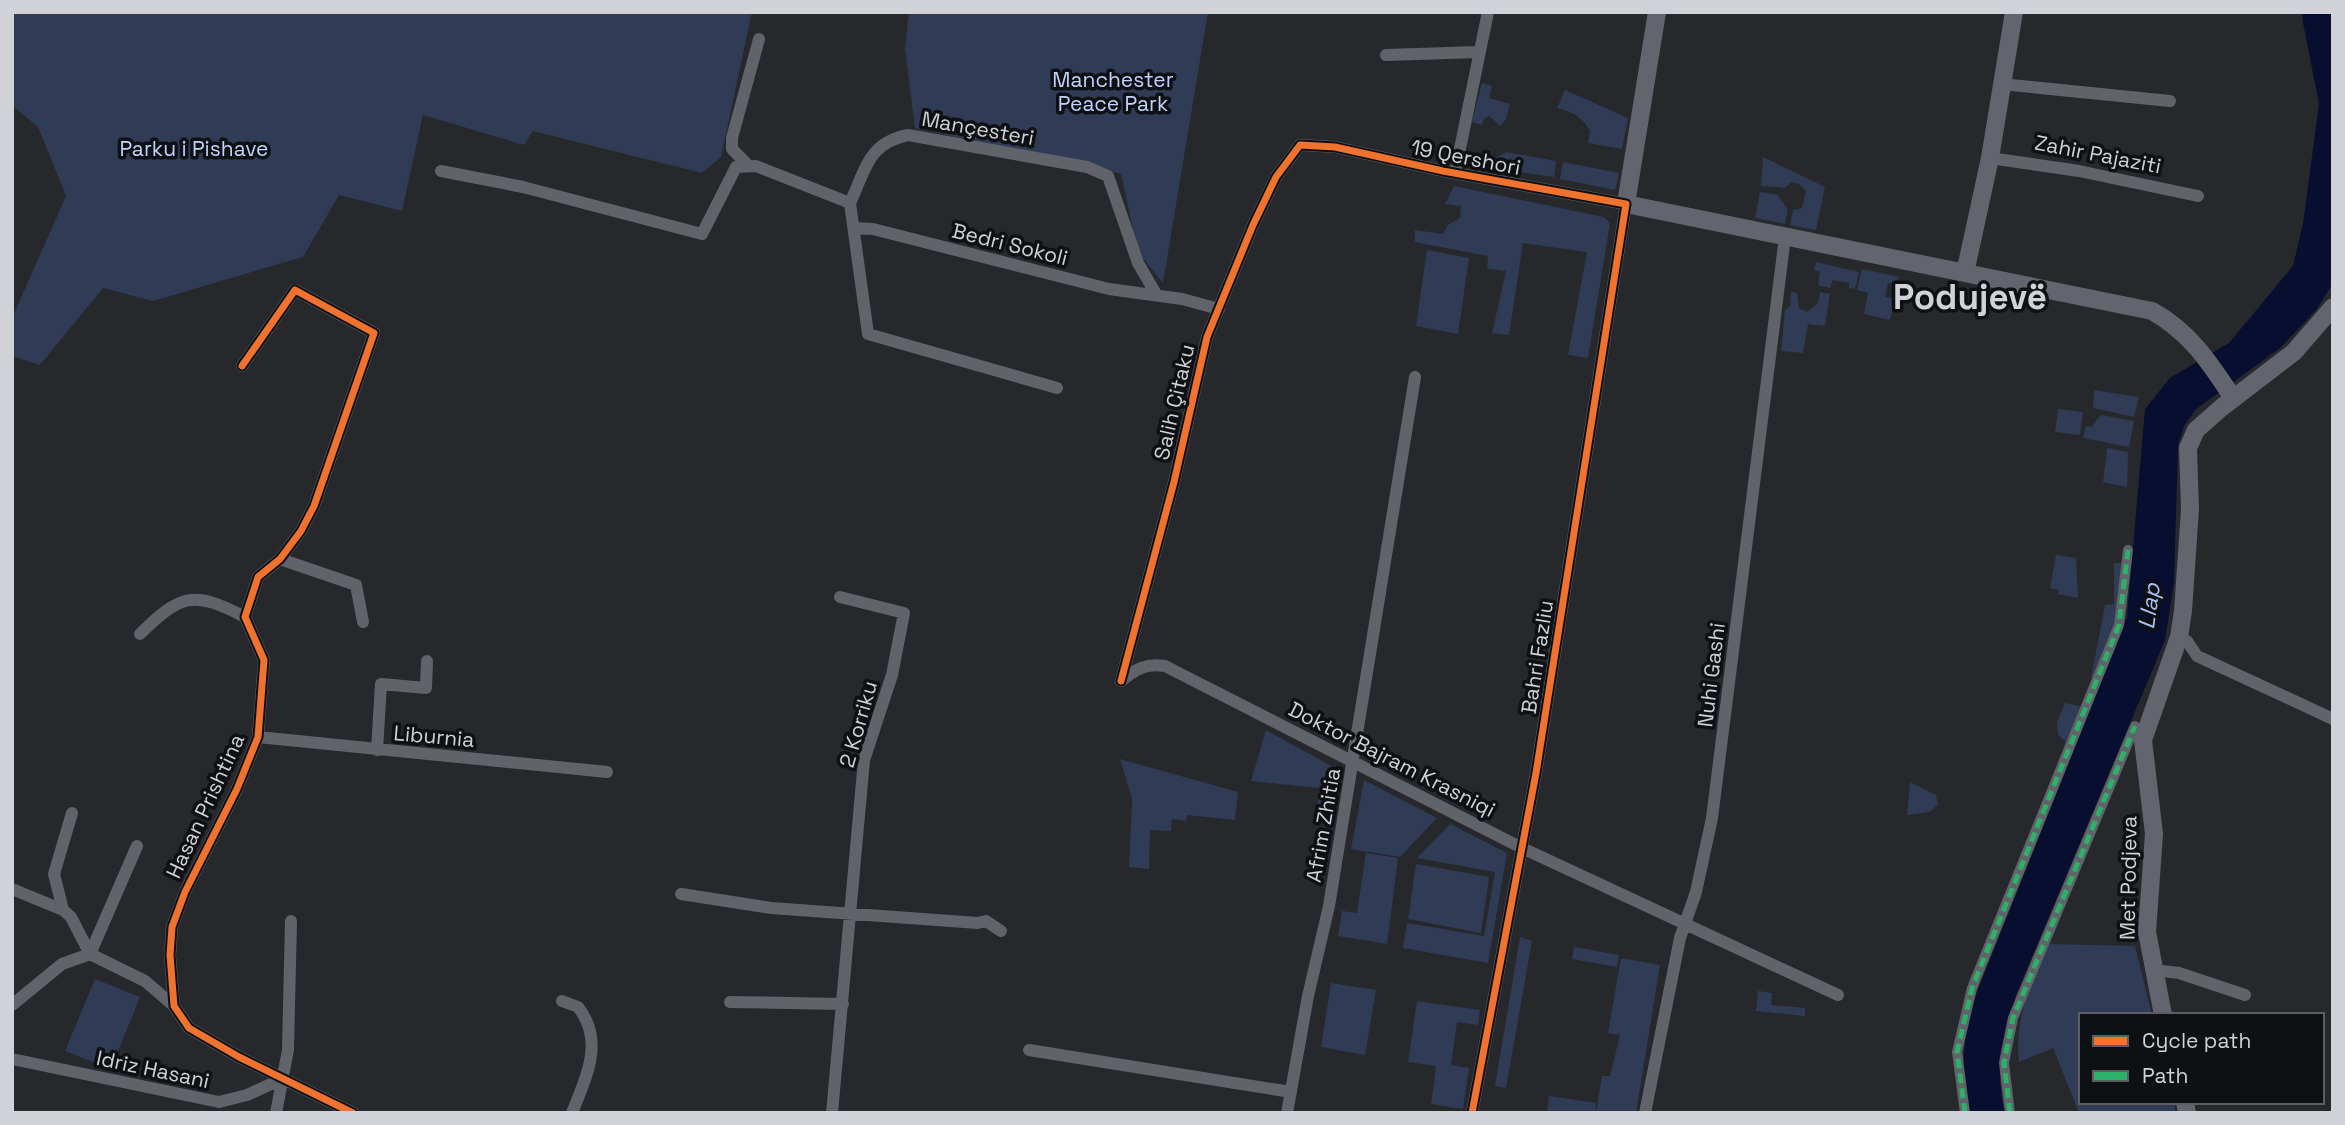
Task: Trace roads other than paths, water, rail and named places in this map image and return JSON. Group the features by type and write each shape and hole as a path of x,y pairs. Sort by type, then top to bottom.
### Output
{"main road":[{"path":"1626,205 1657,12"},
{"path":"1965,273 1990,158 2014,12"},
{"name":"19 Qershori","path":"1626,205 2152,311 2182,330 2205,355 2229,393"},
{"name":"Met Podjeva","path":"2163,1013 2152,970 2147,932 2153,809 2144,769 2143,740 2179,637 2187,580 2188,448 2196,430 2229,393 2294,352 2333,307"}],"street":[{"path":"1455,173 1488,12"},
{"path":"749,166 732,149 732,138 759,39"},
{"path":"1386,55 1478,52"},
{"path":"2001,84 2170,101"},
{"name":"Mançesteri","path":"850,203 878,147 888,139 908,135 1087,167 1108,176 1138,263 1156,294"},
{"name":"19 Qershori","path":"1300,145 1325,145 1626,205"},
{"name":"Salih Çitaku","path":"1121,681 1174,482 1192,392 1207,337 1252,225 1276,177 1300,145"},
{"name":"Zahir Pajaziti","path":"1990,158 2079,171 2198,196"},
{"path":"441,171 523,187 702,234 736,167 756,166 850,203 868,334 1057,388"},
{"name":"Bahri Fazliu","path":"1472,1113 1522,848 1626,205"},
{"name":"Bedri Sokoli","path":"854,228 873,229 1109,289 1156,294"},
{"name":"Nuhi Gashi","path":"1645,1113 1679,946 1712,818 1785,237"},
{"path":"140,634 164,611 182,601 212,600 245,617 258,577 280,559 301,531 314,506 374,334 295,290 242,366"},
{"path":"1156,294 1219,309"},
{"name":"Afrim Zhitia","path":"1287,1113 1329,906 1415,377"},
{"path":"1965,1113 1957,1052 1972,988 2119,625 2128,550"},
{"path":"280,559 356,584 363,622"},
{"name":"2 Korriku","path":"832,1113 864,760 892,675 904,613 840,597"},
{"name":"Hasan Prishtina","path":"174,1006 170,955 172,927 185,892 237,789 258,737 264,660 245,617"},
{"path":"2179,637 2187,641 2197,656 2333,719"},
{"path":"377,750 381,684 426,688 427,661"},
{"name":"Doktor Bajram Krasniqi","path":"1121,681 1138,668 1151,664 1165,666 1522,848 1838,995"},
{"path":"2010,1113 2004,1063 2013,1018 2135,726"},
{"name":"Liburnia","path":"258,737 607,772"},
{"path":"63,910 54,874 72,813"},
{"path":"12,1005 62,964 90,954 137,846"},
{"path":"12,890 63,910 71,918 90,954 145,981 174,1006 188,1028 352,1113"},
{"path":"681,894 771,908 978,923 986,921 1001,931"},
{"path":"276,1113 288,1050 291,922"},
{"path":"2152,970 2179,973 2245,995"},
{"path":"562,1001 578,1007 593,1032 590,1068 572,1113"},
{"path":"730,1002 843,1004"},
{"path":"1029,1050 1290,1092"},
{"name":"Idriz Hasani","path":"12,1059 219,1102 247,1095 282,1079"}],"water":[{"name":"Llap","path":"2301,12 2333,12 2331,286 2317,309 2280,348 2195,410 2184,426 2178,445 2174,582 2165,640 2016,995 2001,1053 2000,1081 2005,1113 1969,1113 1964,1063 1969,1012 2127,617 2145,409 2170,378 2229,343 2293,266 2303,224 2319,104"}],"district":[{"name":"Podujevë","path":"1970,297"}],"park label":[{"name":"Manchester Peace Park","path":"1113,91"},
{"name":"Parku i Pishave","path":"194,148"}]}
